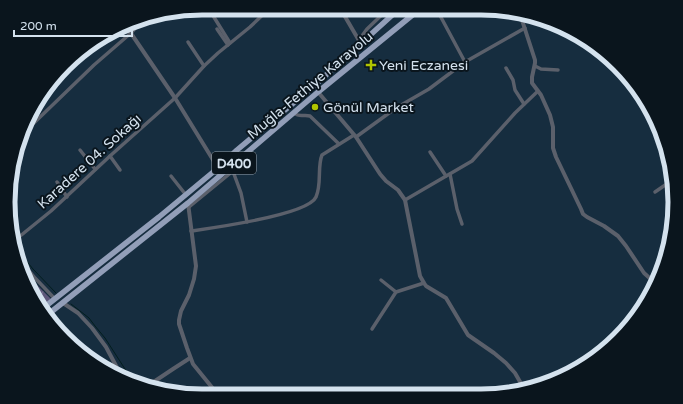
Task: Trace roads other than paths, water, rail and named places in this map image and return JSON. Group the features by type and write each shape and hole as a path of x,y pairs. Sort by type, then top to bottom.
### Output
{"highway":[{"name":"Muğla-Fethiye Karayolu","path":"47,305 186,195 315,85 360,42 392,15"},
{"name":"Muğla-Fethiye Karayolu","path":"51,312 189,205 318,92 412,15"}],"street":[{"path":"213,15 229,44"},
{"name":"Karadere 04. Sokağı","path":"19,237 67,197 95,169 175,98 204,66 263,15"},
{"path":"344,15 360,42"},
{"path":"360,42 367,29 382,15"},
{"path":"440,15 465,62"},
{"path":"522,20 535,60 532,83 544,102 552,120 553,148 583,214 618,236 644,273 651,280"},
{"path":"31,126 136,27"},
{"path":"191,231 279,215 312,202 317,196 321,158 325,153 355,136 396,108 429,89 465,62 525,28"},
{"path":"217,29 229,44"},
{"path":"129,30 175,98 218,168"},
{"path":"188,42 204,66"},
{"path":"535,66 541,69 558,70"},
{"path":"506,68 524,104"},
{"path":"405,200 472,161 524,104 538,91"},
{"path":"318,92 355,136 380,174 386,181 398,190 405,200 420,276 424,283 430,289 446,298 468,335 506,363 521,384"},
{"path":"294,113 300,116 310,116 339,144"},
{"path":"80,150 95,169"},
{"path":"430,152 448,175 462,224"},
{"path":"110,156 120,170"},
{"path":"232,168 241,193 247,222"},
{"path":"171,176 186,195"},
{"path":"57,182 67,197"},
{"path":"655,192 667,184"},
{"path":"189,205 196,266 192,288 181,311 179,320 190,358 213,389"},
{"path":"27,268 55,299"},
{"path":"381,280 396,292"},
{"path":"372,328 396,292 424,283"},
{"path":"62,303 78,313 92,328 106,347 118,369"},
{"path":"153,383 190,358"}],"waterway":[{"path":"23,257 56,293"},
{"path":"71,304 89,318 105,338 130,375"}],"place":[{"name":"Yeni Eczanesi","path":"371,65"},
{"name":"Gönül Market","path":"315,107"}]}
